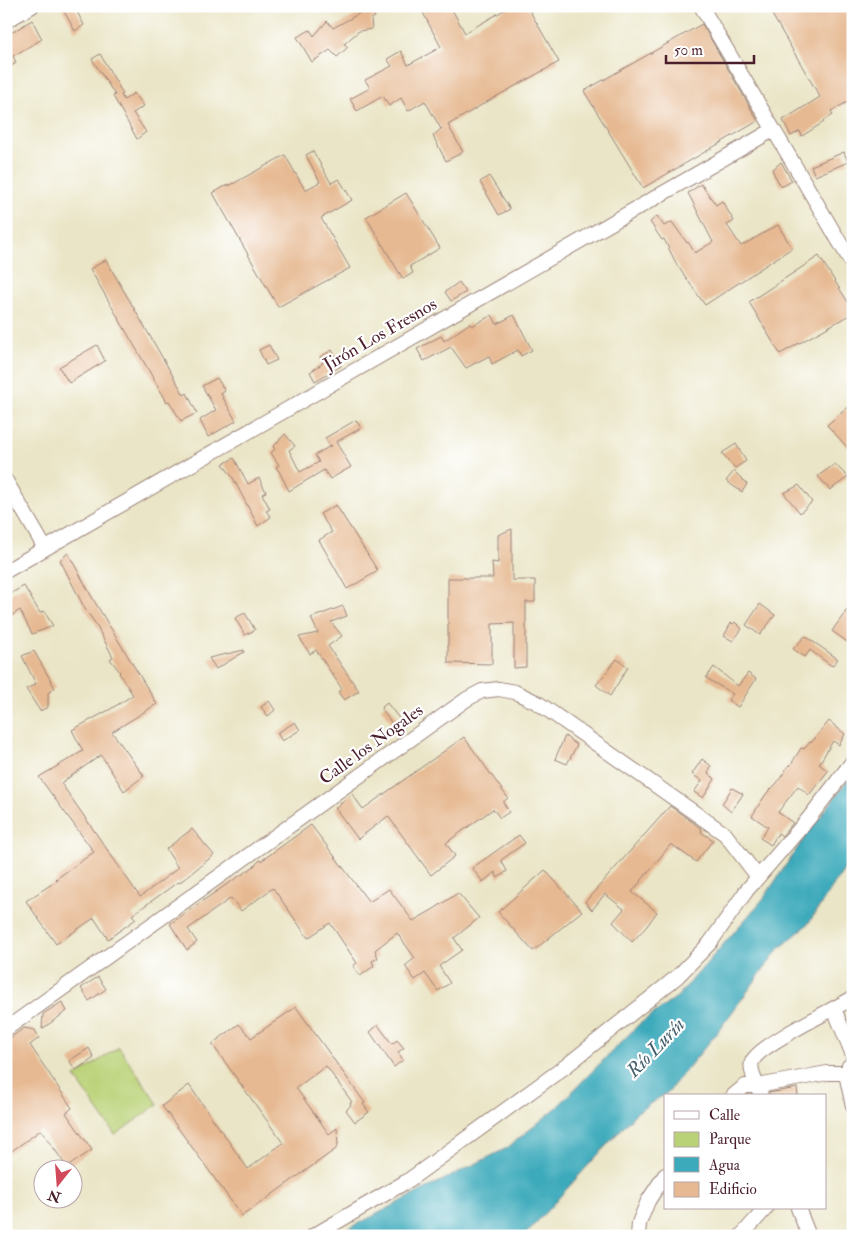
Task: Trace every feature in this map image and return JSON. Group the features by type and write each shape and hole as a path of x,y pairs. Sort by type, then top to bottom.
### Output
{"street":[{"path":"6,21 32,6"},
{"path":"700,6 853,265"},
{"name":"Jirón Los Fresnos","path":"6,571 773,130"},
{"path":"6,481 45,548"},
{"name":"Calle los Nogales","path":"6,1029 456,707 482,691 499,689 515,692 538,703 726,834 758,877"},
{"path":"313,1236 409,1180 566,1066 678,976 710,943 758,877 809,818 853,761"},
{"path":"759,1091 751,1068 757,1054 771,1044 853,998"},
{"path":"834,1009 853,1055"},
{"path":"736,1094 746,1086 759,1091 851,1070 853,1106"},
{"path":"638,1236 639,1224 648,1201 664,1177"},
{"path":"741,1236 764,1210"},
{"path":"799,1210 809,1236"}],"green space":[{"path":"119,1047 158,1104 115,1135 75,1077"}],"water":[{"name":"Río Lurín","path":"853,773 853,856 808,924 778,950 716,1034 668,1092 636,1113 524,1236 338,1236 346,1230 507,1148 555,1109 638,1025 678,996 763,899 800,844"}],"building":[{"path":"61,6 74,6 84,25 75,31"},
{"path":"426,6 450,6 465,33 511,6 527,6 559,62 448,125 463,152 446,161 433,136 441,129 425,101 408,111 401,98 389,106 383,96 357,111 350,99 370,88 365,80 392,66 387,59 401,51 408,65 441,47 421,9"},
{"path":"767,6 853,6 853,99 831,111 833,115 802,136 800,131 791,136 783,120 820,97"},
{"path":"371,7 375,17 371,19 372,29 359,31 344,44 348,47 337,57 330,50 312,62 297,37 310,30 314,36 327,21 333,28"},
{"path":"32,20 42,39 13,56 16,63 6,69 6,36"},
{"path":"702,24 758,121 643,188 584,91"},
{"path":"100,54 123,94 121,95 124,100 134,93 144,106 133,113 146,132 137,139 113,96 115,95 92,59"},
{"path":"313,151 331,183 339,179 352,200 321,218 350,268 278,307 213,193 285,155 305,190 320,182 306,155"},
{"path":"844,152 848,162 815,176 811,166"},
{"path":"781,162 792,181 781,187 772,170"},
{"path":"489,176 510,209 499,215 480,182"},
{"path":"701,184 716,205 722,201 734,221 727,225 741,246 778,225 792,248 705,305 677,265 664,239 662,240 650,222 657,216 664,226 672,222 695,253 713,242 688,193"},
{"path":"406,193 440,248 410,266 413,273 403,279 366,217"},
{"path":"819,256 853,310 853,313 780,354 749,302"},
{"path":"106,260 184,395 187,393 197,413 181,421 169,401 167,402 90,269"},
{"path":"459,282 466,292 451,301 445,292"},
{"path":"492,315 497,324 514,315 532,350 521,356 518,350 492,364 489,356 466,368 451,347 424,361 417,349 441,336 444,341 470,323 472,326"},
{"path":"97,345 105,361 69,383 59,367"},
{"path":"269,345 277,360 266,365 259,350"},
{"path":"332,350 341,366 315,381 310,372 323,363 320,357"},
{"path":"217,378 225,391 221,394 236,421 208,437 200,420 216,410 202,386"},
{"path":"853,403 853,444 848,448 827,425"},
{"path":"356,420 361,428 336,442 351,467 330,479 324,470 289,491 276,467 279,465 271,453 275,449 273,447 285,434 295,446 289,450 300,472 319,462 315,455 332,445 330,446 325,438"},
{"path":"736,444 746,461 735,468 722,453"},
{"path":"234,458 248,484 259,478 266,492 262,494 270,509 266,511 271,517 258,526 233,478 223,464"},
{"path":"835,464 848,477 830,490 818,476"},
{"path":"734,471 747,484 742,492 726,481"},
{"path":"799,485 812,502 800,513 784,493"},
{"path":"336,505 378,571 347,589 319,540 332,532 320,514"},
{"path":"512,529 512,580 535,580 535,602 526,602 526,667 514,668 514,623 492,624 492,664 448,663 448,578 493,578 492,562 498,563 498,535"},
{"path":"68,553 93,599 157,704 112,732 144,776 124,791 101,755 61,783 140,897 178,868 166,849 192,829 214,855 179,883 132,915 136,919 108,939 94,918 56,944 26,901 58,880 56,879 94,852 39,777 83,751 72,730 133,695 110,659 113,657 95,623 85,609 60,560"},
{"path":"24,586 40,613 44,611 53,626 32,634 20,610 6,619 6,596"},
{"path":"760,604 775,615 760,635 746,625"},
{"path":"343,606 347,616 331,622 342,636 328,646 359,691 344,700 338,692 342,689 316,650 310,654 299,637 318,633 311,618"},
{"path":"847,610 853,614 853,646 832,631"},
{"path":"245,613 255,630 245,635 235,618"},
{"path":"735,622 742,629 733,641 724,636 731,623"},
{"path":"805,636 838,659 832,666 810,650 805,657 793,649"},
{"path":"244,650 244,652 216,669 209,658"},
{"path":"34,651 55,688 48,693 48,707 40,711 26,689 36,684 22,656"},
{"path":"617,659 628,667 610,696 596,685"},
{"path":"714,667 738,686 748,673 756,679 738,707 728,700 733,694 706,678"},
{"path":"269,701 275,710 268,716 261,707"},
{"path":"387,703 405,726 398,732 381,708"},
{"path":"829,721 845,734 839,745 833,741 819,764 828,771 809,795 798,786 778,812 793,823 782,836 778,833 771,845 760,838 768,827 752,816 766,794 790,766 801,748 804,749 811,743"},
{"path":"295,722 300,730 282,741 277,733"},
{"path":"565,736 577,745 567,764 555,759"},
{"path":"464,737 508,798 503,802 509,812 500,818 493,809 446,843 455,856 431,875 388,816 358,839 335,808 352,794 363,809"},
{"path":"702,759 711,766 708,773 715,779 703,798 694,792 702,781 692,774"},
{"path":"732,788 743,794 731,812 722,804"},
{"path":"670,806 702,829 701,832 713,840 696,862 671,844 632,892 657,912 632,942 613,922 624,909 605,894 592,910 585,902"},
{"path":"311,825 369,902 389,889 413,921 458,893 479,918 454,938 462,950 439,966 450,983 438,991 425,973 415,980 405,966 415,958 397,933 375,950 378,958 372,961 374,966 360,976 353,966 357,963 330,923 308,938 273,888 241,911 231,898 188,929 197,942 187,950 170,924"},
{"path":"519,835 525,843 501,860 507,871 498,878 495,872 483,882 472,868"},
{"path":"545,870 582,911 533,951 498,912"},
{"path":"98,977 106,989 89,1001 81,988"},
{"path":"62,1002 67,1011 42,1029 43,1014"},
{"path":"296,1007 365,1103 363,1104 369,1112 355,1122 346,1110 352,1102 326,1066 296,1088 329,1134 337,1128 338,1145 336,1149 242,1216 162,1106 189,1085 248,1169 283,1143 212,1044 239,1024 251,1038"},
{"path":"378,1025 392,1044 397,1040 404,1048 398,1052 403,1060 394,1067 370,1032"},
{"path":"24,1028 35,1030 39,1038 30,1045 72,1108 66,1113 92,1150 77,1160 62,1160 41,1130 6,1155 6,1041"},
{"path":"89,1048 94,1058 76,1070 69,1061"},
{"path":"797,1088 798,1094 769,1094"}]}
